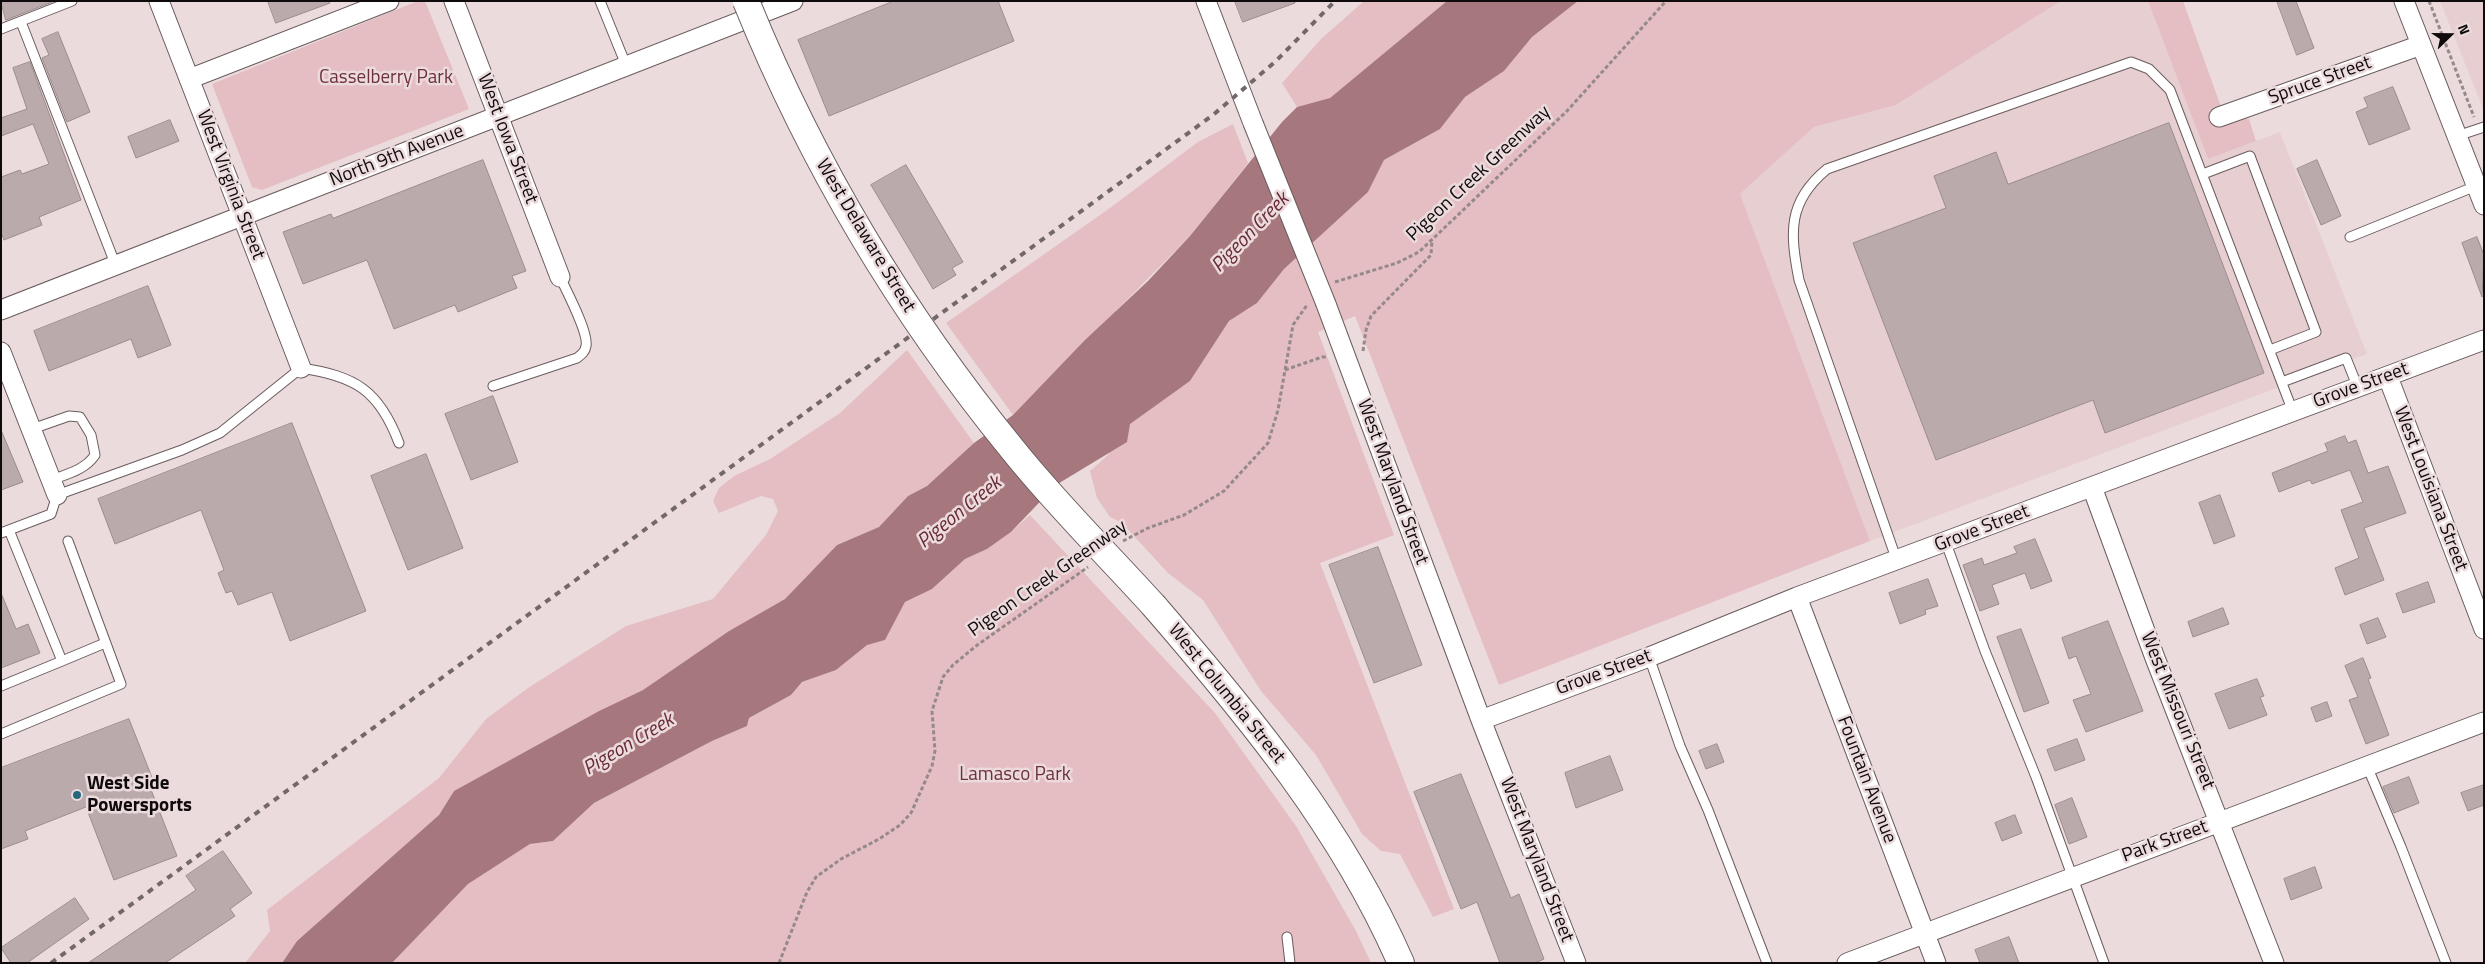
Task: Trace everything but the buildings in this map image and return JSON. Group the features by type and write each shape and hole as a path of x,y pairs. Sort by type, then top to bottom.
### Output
{"main road":[{"name":"West Delaware Street","path":"746,1 781,82 837,194 913,317 947,366 1014,452"},
{"name":"West Columbia Street","path":"1014,452 1155,607 1236,701 1280,757 1319,813 1359,881 1401,963"}],"street":[{"name":"West Virginia Street","path":"159,1 301,368"},
{"path":"189,79 389,1"},
{"name":"West Iowa Street","path":"454,1 560,277"},
{"name":"North 9th Avenue","path":"1,310 793,1"},
{"name":"West Maryland Street","path":"1206,1 1321,297 1346,356 1481,720 1576,963"},
{"path":"2404,1 2484,205"},
{"name":"Spruce Street","path":"2219,117 2421,45"},
{"name":"Grove Street","path":"1481,720 1649,657 1797,597 1897,562 2484,340"},
{"path":"1,352 54,487"},
{"name":"West Louisiana Street","path":"2388,377 2484,629"},
{"name":"West Missouri Street","path":"2092,487 2155,658 2274,963"},
{"name":"Fountain Avenue","path":"1797,597 1936,963"},
{"name":"Park Street","path":"1847,963 2484,722"}],"lane":[{"path":"1,29 72,1"},
{"path":"600,1 626,65"},
{"path":"20,22 116,266"},
{"path":"1897,562 1799,280 1792,245 1793,222 1799,202 1814,180 1827,170 2131,62 2149,69 2170,90 2293,412"},
{"path":"2457,136 2481,128"},
{"path":"2203,174 2250,156 2316,332 2270,350"},
{"path":"2350,237 2476,186"},
{"path":"493,386 577,358 584,352 587,344 582,327 560,277"},
{"path":"2282,382 2346,358 2358,388"},
{"path":"54,487 182,450 220,433 301,368 331,372 359,385 380,404 389,417 399,442"},
{"path":"32,430 69,416 80,417 91,435 95,455 91,461 54,487"},
{"path":"54,487 51,514 5,532 62,660"},
{"path":"1,734 122,684 68,541"},
{"path":"1946,543 1985,651 2050,814 2104,963"},
{"path":"1,686 106,643"},
{"path":"1649,657 1680,746 1708,810 1767,963"},
{"path":"2367,766 2405,856 2446,963"},
{"path":"1287,937 1290,963"}],"path":[{"name":"Pigeon Creek Greenway","path":"1117,546 1132,535 1184,516 1224,491 1268,443 1274,428 1293,325 1321,297 1349,276 1397,263 1419,252 1567,111 1666,1"},
{"path":"2429,1 2481,128"},
{"path":"1285,370 1322,357 1346,356 1364,350 1366,330 1371,316 1431,255 1432,240"},
{"name":"Pigeon Creek Greenway","path":"779,963 806,892 816,877 841,859 879,839 900,825 911,813 932,766 935,751 932,711 943,678 953,665 976,646 1095,561"}],"shaded area":[{"path":"2061,1 2148,1 2208,159 2280,132 2367,354 1870,541 1740,194 1814,127 1896,105"},
{"path":"2440,1 2484,1 2484,111"}],"green space":[{"name":"Casselberry Park","path":"418,1 425,1 469,109 262,190 252,187 212,84"},
{"path":"1364,1 1447,1 1330,98 1297,107 1282,83 1321,39"},
{"path":"1578,1 2061,1 1896,105 1814,127 1740,194 1870,541 1499,685 1355,316 1318,332 1394,535 1320,563 1454,909 1433,917 1400,854 1381,851 1362,834 1316,755 1261,691 1203,600 1168,573 1122,523 1110,517 1097,498 1090,471 1107,456 1129,424 1190,381 1229,321 1257,303 1284,269 1368,192 1384,160 1440,129 1465,97 1504,71 1532,37"},
{"path":"2148,1 2183,1 2220,104 2232,118 2249,119 2256,141 2208,159"},
{"path":"1233,124 1248,163 1190,236 1013,415 946,323 1110,208 1198,142"},
{"path":"907,350 974,443 927,486 908,496 879,527 837,545 785,599 729,631 643,690 599,711 454,791 439,815 297,941 282,963 245,963 270,931 267,910 439,778 486,719 528,688 626,626 713,599 766,535 778,511 773,499 761,496 719,513 713,501 719,488 734,476 770,459 840,413"},
{"name":"Lamasco Park","path":"1030,515 1215,713 1296,826 1356,931 1371,963 392,963 468,884 530,844 553,841 594,803 712,741 747,726 749,718 791,695 802,682 836,670 867,644 885,640 905,602 932,589 965,559 987,549 1011,532"}],"water":[{"name":"Pigeon Creek","path":"1447,1 1578,1 1532,37 1504,71 1465,97 1440,129 1384,160 1368,192 1284,269 1257,303 1229,321 1190,381 1130,424 1127,442 1056,485 1011,532 987,549 965,559 932,589 905,602 885,640 867,645 836,670 802,682 791,695 749,718 747,726 712,741 594,803 553,841 530,844 468,884 392,963 282,963 297,941 439,815 454,791 599,711 643,690 729,631 785,599 837,545 879,527 908,496 927,486 974,443 1013,415 1085,340 1148,281 1190,236 1282,122 1297,107 1330,98"}],"railway":[{"path":"51,963 1213,115 1276,61 1335,1"}],"place":[{"name":"West Side Powersports","path":"77,795"}]}
